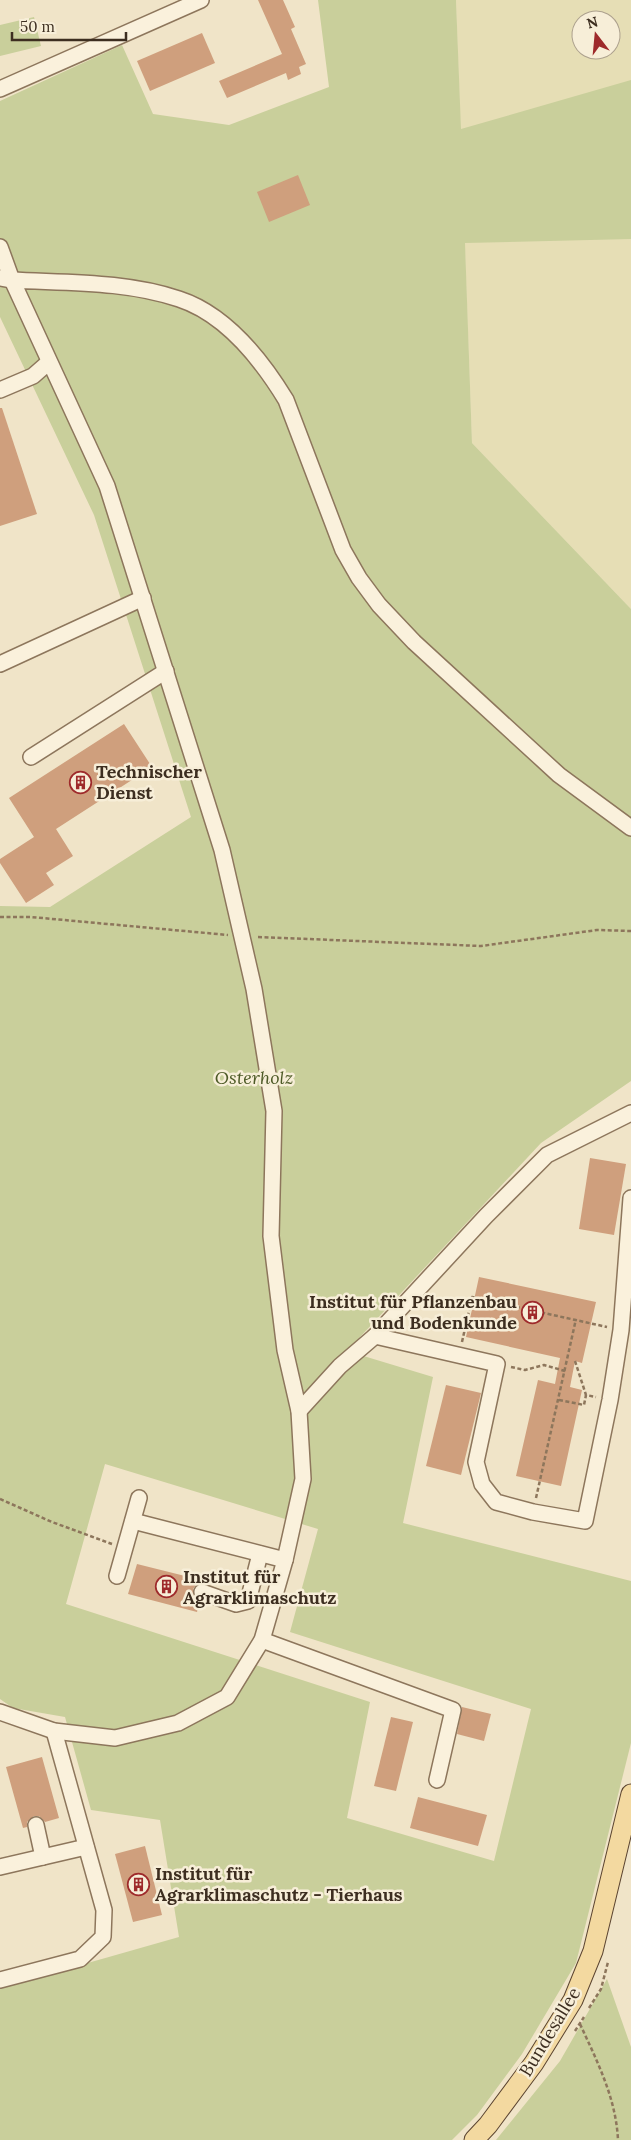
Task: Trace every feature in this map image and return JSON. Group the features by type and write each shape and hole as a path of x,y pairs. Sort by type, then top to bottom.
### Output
{"main road":[{"name":"Bundesallee","path":"474,2140 488,2125 534,2063 573,2000 593,1951 631,1794"}],"lane":[{"path":"0,89 201,0"},
{"path":"0,247 6,279 107,486 222,850 254,989 274,1111 270,1236 285,1350 299,1411 303,1479 285,1560 262,1640 227,1697 178,1723 116,1738 54,1731 0,1712"},
{"path":"6,279 137,288 180,299 208,314 236,336 273,380 286,400 343,550 359,578 379,605 421,648 558,775 631,828"},
{"path":"0,390 33,376 48,362"},
{"path":"0,664 143,598"},
{"path":"31,757 166,671"},
{"path":"299,1411 340,1366 374,1336 486,1216 547,1156 631,1114"},
{"path":"374,1336 497,1364 476,1462 482,1484 496,1502 533,1512 585,1521 610,1400 621,1330 631,1198"},
{"path":"117,1576 139,1498"},
{"path":"133,1521 285,1560"},
{"path":"202,1592 236,1604 248,1601 260,1554"},
{"path":"262,1640 453,1710 437,1780"},
{"path":"0,1980 80,1959 103,1937 104,1910 54,1731"},
{"path":"36,1825 43,1857"},
{"path":"0,1868 86,1846"}],"path":[{"path":"0,917 31,918 242,937 481,946 598,930 631,931"},
{"path":"459,1356 472,1297 576,1318 621,1330"},
{"path":"533,1512 566,1371 576,1318"},
{"path":"559,1400 584,1405 586,1395 575,1361"},
{"path":"497,1364 525,1370 544,1365 566,1371"},
{"path":"586,1395 610,1400"},
{"path":"0,1499 52,1522 125,1548"},
{"path":"580,2024 611,2097 617,2124 618,2140"}],"shaded area":[{"path":"456,0 631,0 631,609 472,443"}],"green space":[{"name":"Osterholz","path":"318,0 456,0 461,129 631,80 631,239 465,243 472,443 631,609 631,1081 541,1143 347,1351 433,1377 403,1523 631,1581 631,1743 576,1963 522,2054 477,2115 452,2140 0,2140 0,1988 179,1937 160,1820 91,1810 65,1717 13,1708 0,1699 0,906 50,907 191,817 94,515 0,317 0,101 122,45 153,114 229,125 329,87","holes":["105,1464 318,1529 290,1632 531,1709 494,1861 347,1818 370,1702 66,1604"]},
{"path":"34,17 41,46 0,56 0,25"},
{"path":"607,1979 631,2047 631,2140 496,2140 560,2061"}],"building":[{"path":"258,0 283,0 295,27 291,29 306,64 299,67 301,74 288,80 286,73 227,98 219,81 282,54"},
{"path":"202,33 215,63 150,91 137,61"},
{"path":"298,175 310,205 269,222 257,192"},
{"path":"0,408 2,408 37,514 0,526"},
{"name":"Technischer Dienst","path":"124,724 152,767 56,829 73,856 46,873 54,885 26,903 0,863 0,859 34,837 9,798"},
{"path":"590,1158 626,1164 614,1235 579,1229"},
{"name":"Institut für Pflanzenbau und Bodenkunde","path":"479,1277 596,1302 582,1363 575,1361 570,1387 582,1390 561,1486 516,1476 538,1380 555,1384 560,1358 466,1337"},
{"path":"446,1385 481,1393 461,1475 426,1466"},
{"name":"Institut für Agrarklimaschutz","path":"137,1564 205,1581 196,1585 193,1589 195,1598 200,1601 197,1612 128,1594"},
{"path":"462,1707 491,1714 484,1741 457,1734"},
{"path":"391,1717 413,1722 396,1791 374,1786"},
{"path":"42,1757 59,1818 45,1822 39,1816 34,1816 27,1822 27,1827 23,1828 6,1767"},
{"path":"418,1797 487,1815 478,1846 410,1828"},
{"name":"Institut für Agrarklimaschutz - Tierhaus","path":"145,1846 162,1915 133,1922 115,1854"}],"place":[{"name":"Technischer Dienst","path":"80,782"},
{"name":"Institut für Pflanzenbau und Bodenkunde","path":"533,1312"},
{"name":"Institut für Agrarklimaschutz","path":"167,1587"},
{"name":"Institut für Agrarklimaschutz - Tierhaus","path":"139,1884"}]}
